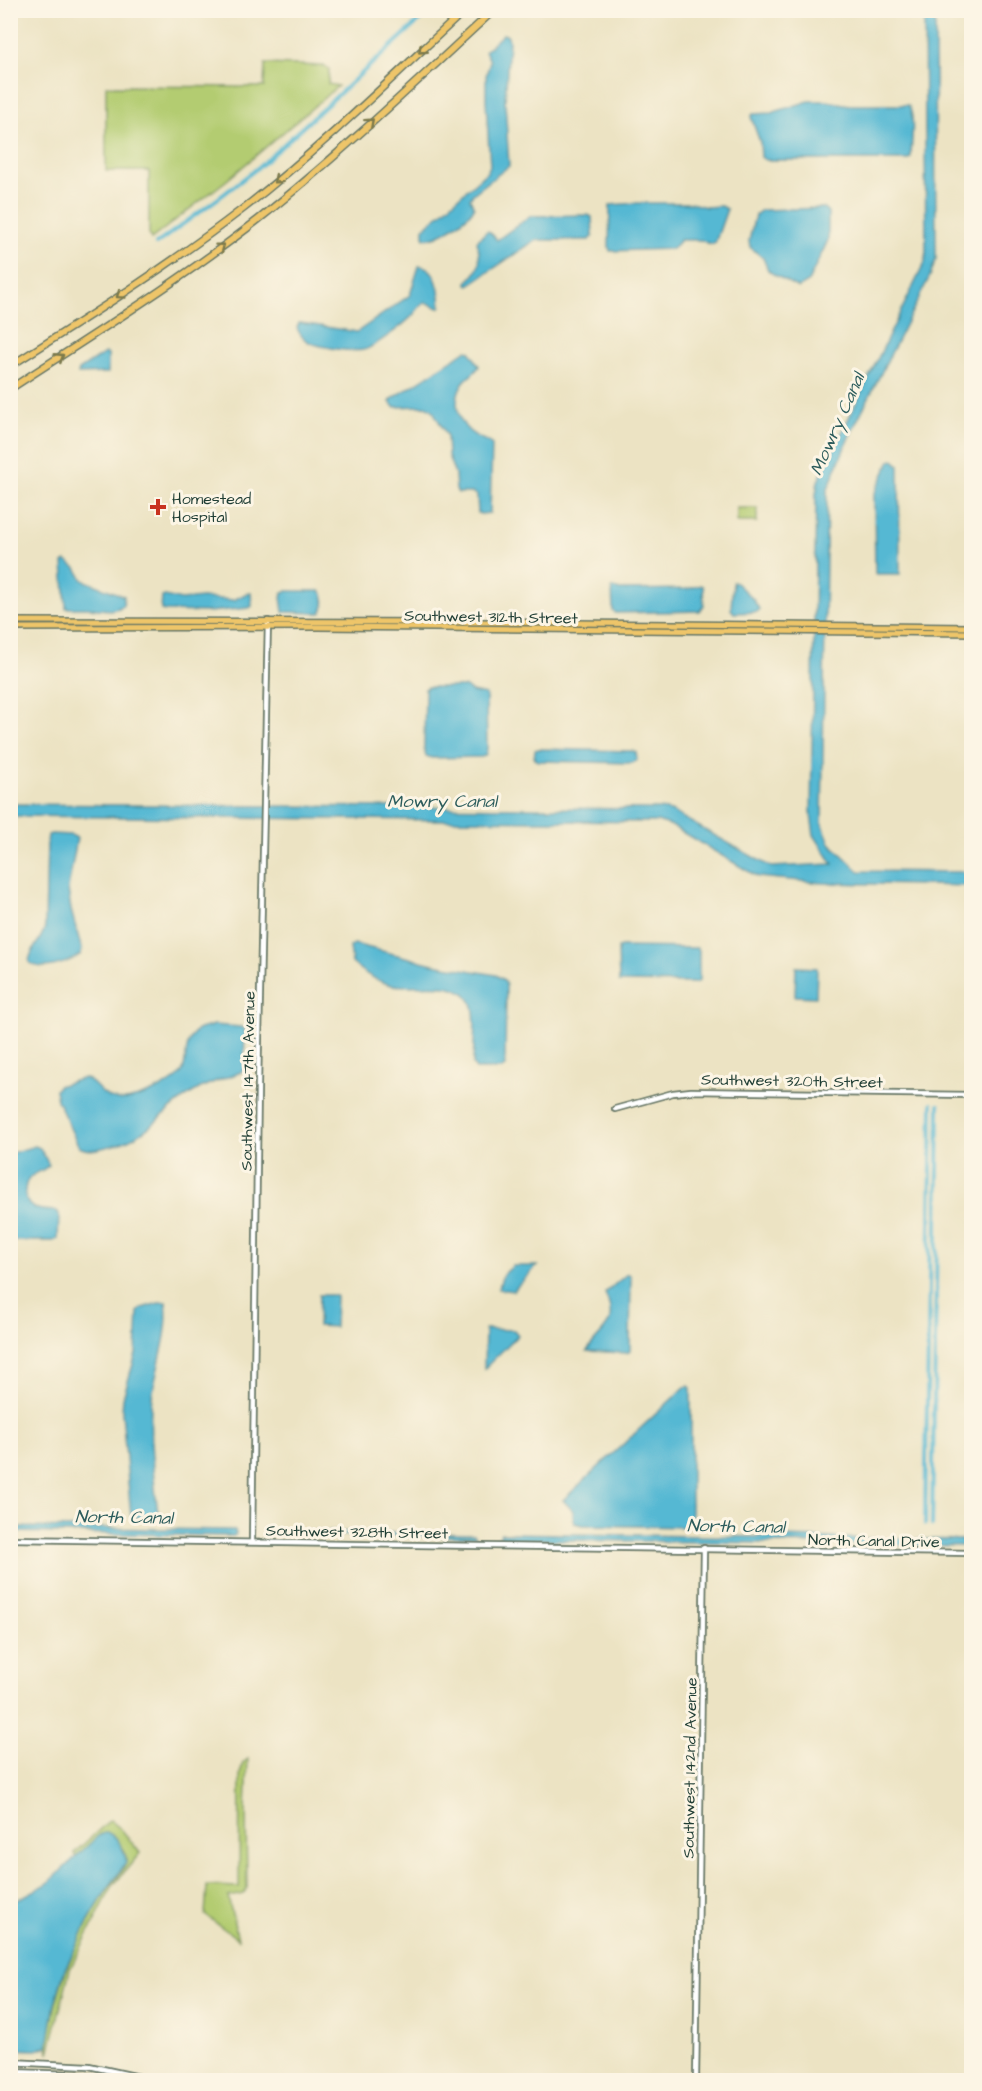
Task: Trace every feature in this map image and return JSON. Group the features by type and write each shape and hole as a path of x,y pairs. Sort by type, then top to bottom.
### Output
{"highway":[{"path":"10,366 182,254 244,208 297,164 465,10"},
{"path":"10,389 196,266 258,219 312,175 494,10"}],"main road":[{"name":"Southwest 312th Street","path":"10,621 268,624 352,628 810,628"},
{"name":"Southwest 312th Street","path":"10,628 399,622 810,628 972,633"},
{"path":"352,628 357,624 399,622"},
{"name":"Southwest 312th Street","path":"827,629 972,627"}],"street":[{"name":"Southwest 147th Avenue","path":"252,1542 258,1085 268,624"},
{"name":"Southwest 320th Street","path":"615,1109 673,1093 691,1091 972,1095"},
{"name":"Southwest 328th Street","path":"10,1539 704,1548"},
{"name":"North Canal Drive","path":"704,1548 972,1553"},
{"name":"Southwest 142nd Avenue","path":"696,2080 704,1548"},
{"path":"10,2062 82,2065 153,2080"},
{"path":"10,2072 79,2075 116,2080"}],"green space":[{"path":"265,64 325,66 329,69 328,84 338,86 227,180 151,239 149,234 149,171 106,171 106,86 264,87"},
{"path":"737,508 757,508 757,522 737,522"},
{"path":"248,1759 247,1888 243,1894 228,1897 238,1939 205,1915 207,1886 239,1887 240,1774 243,1763"},
{"path":"110,1820 122,1830 140,1853 112,1887 70,1969 49,2053 49,2037 56,2004 72,1955 96,1908 126,1863 124,1849 121,1845 101,1834 76,1857 74,1853"}],"water":[{"name":"Mowry Canal","path":"924,11 935,11 936,259 930,276 849,437 827,491 822,823 830,843 859,871 971,872 971,886 823,883 758,877 670,825 660,822 11,816 11,804 660,809 671,811 771,867 833,864 814,835 811,815 816,494 818,481 925,262"},
{"path":"503,34 508,36 509,41 505,101 509,166 473,194 470,198 474,208 465,218 444,233 424,238 424,228 487,172 490,166 486,76 490,61 485,51"},
{"path":"809,101 850,105 908,105 912,115 911,157 909,160 765,160 761,157 760,142 751,117 753,114 771,113"},
{"path":"691,203 706,207 721,206 727,209 715,243 680,240 672,249 610,251 610,205"},
{"path":"824,208 828,212 828,240 808,282 798,288 768,270 763,258 750,247 749,241 755,215 762,210"},
{"path":"588,215 592,217 593,237 589,240 536,240 469,285 467,284 478,268 477,241 487,231 497,240 530,216"},
{"path":"419,266 430,270 434,275 441,306 439,308 425,302 403,324 367,349 358,351 321,346 305,339 299,333 297,328 299,323 357,332 410,295"},
{"path":"467,350 479,366 459,390 457,405 461,419 470,432 492,445 490,513 478,513 477,496 473,493 458,493 456,490 455,475 448,455 447,436 432,409 425,406 394,407 390,402"},
{"path":"105,353 108,355 108,373 78,374 79,370"},
{"path":"894,460 899,465 900,574 875,574 874,495 890,461"},
{"path":"66,561 76,568 83,580 124,596 123,606 110,610 66,608 63,563"},
{"path":"733,582 753,599 759,609 757,612 734,613 731,609"},
{"path":"701,585 704,605 700,611 616,613 613,611 612,589 614,588 620,590 687,589"},
{"path":"286,591 320,591 324,601 321,613 283,612 281,597"},
{"path":"251,593 252,606 249,608 209,612 161,610 162,597 165,596 181,600 202,598 234,600"},
{"path":"428,687 466,687 472,692 486,695 486,754 482,757 432,758 426,756 424,749 425,689"},
{"path":"535,750 632,751 636,752 637,760 632,763 538,761 534,759"},
{"path":"48,835 71,835 77,838 68,889 82,950 80,955 69,961 54,966 40,967 29,962 45,927 47,843"},
{"path":"354,944 433,964 496,975 504,980 506,985 505,1066 502,1069 476,1069 473,1065 474,1014 471,1001 464,993 444,986 397,986 378,980 352,963 350,947"},
{"path":"618,948 697,948 699,950 699,981 696,983 619,982"},
{"path":"796,967 817,968 816,997 795,996"},
{"path":"213,1025 242,1027 245,1030 244,1068 241,1072 197,1090 132,1138 119,1144 97,1149 88,1150 79,1147 57,1100 55,1090 58,1086 84,1078 107,1096 118,1100 134,1098 154,1091 173,1081 183,1070 187,1047 193,1034"},
{"path":"35,1146 40,1148 49,1165 29,1178 25,1187 26,1199 31,1207 36,1209 57,1211 59,1214 58,1239 11,1241 11,1153"},
{"path":"513,1266 537,1266 513,1291 498,1289 503,1275"},
{"path":"627,1274 631,1277 630,1351 627,1353 587,1351 610,1321 609,1305 605,1293"},
{"path":"319,1295 336,1295 335,1327 318,1326"},
{"path":"166,1302 166,1328 151,1407 152,1460 158,1514 155,1517 131,1517 122,1412 123,1398 136,1354 138,1312 142,1308"},
{"path":"485,1329 514,1330 518,1335 484,1369"},
{"path":"685,1387 691,1388 691,1524 686,1527 574,1523 573,1511 563,1500"},
{"name":"North Canal","path":"11,1527 235,1530 236,1534 234,1536 11,1532"},
{"path":"272,1531 474,1534 476,1537 269,1534"},
{"name":"North Canal","path":"501,1533 971,1540 972,1546 501,1539 499,1538"},
{"path":"107,1832 121,1845 126,1863 89,1920 65,1969 55,2003 48,2046 36,2050 11,2049 11,1903 47,1884 98,1836"}],"waterway":[{"path":"156,244 260,166 431,10"},
{"path":"925,1524 932,1104"},
{"path":"932,1525 939,1105"}],"place":[{"name":"Homestead Hospital","path":"158,507"}]}
